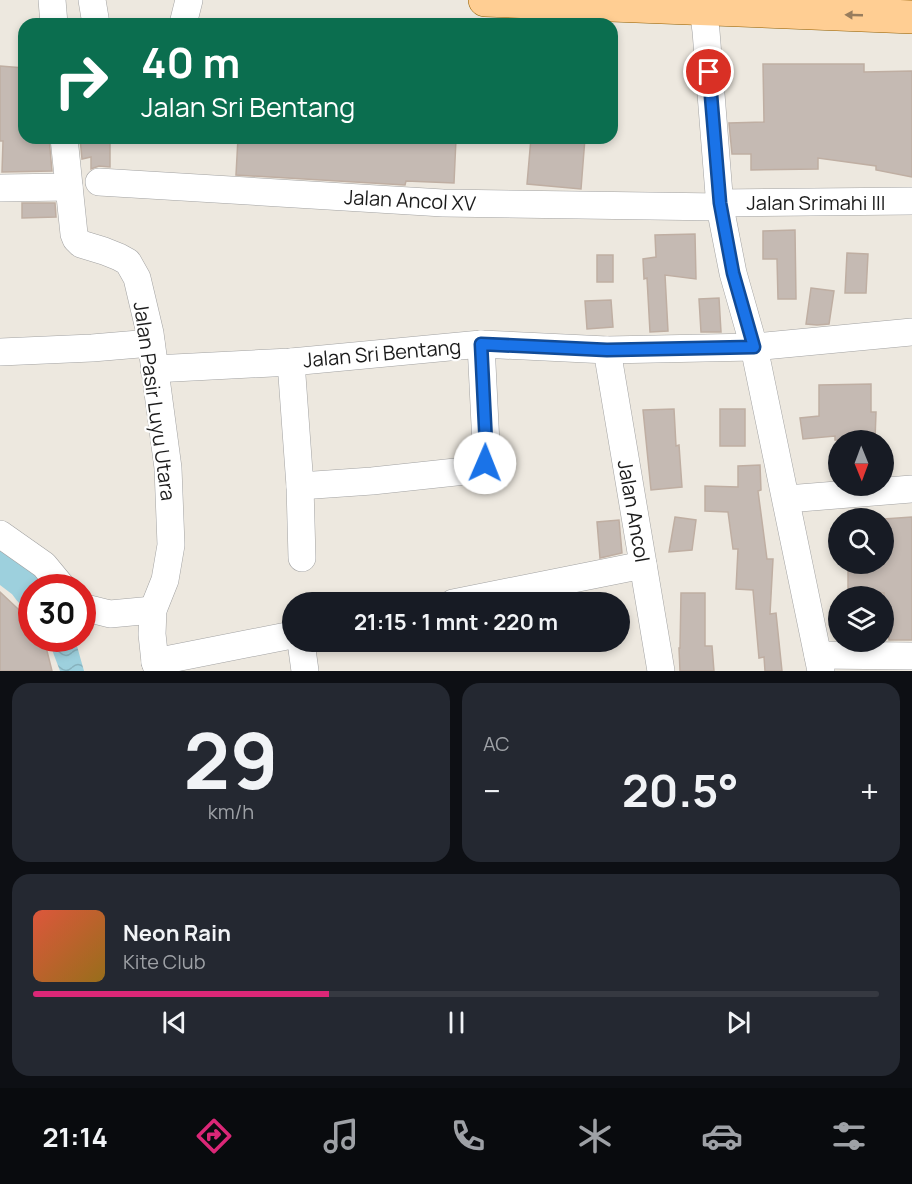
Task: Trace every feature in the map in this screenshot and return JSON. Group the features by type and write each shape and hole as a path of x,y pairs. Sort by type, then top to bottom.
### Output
{"main road":[{"path":"485,0 912,17"}],"street":[{"path":"52,0 54,18"},
{"path":"92,0 95,18"},
{"path":"184,18 189,0"},
{"path":"703,9 720,205 733,273 754,347 820,663 912,656"},
{"name":"Jalan Pasir Luyu Utara","path":"65,144 76,239 81,244 128,262 137,278 151,343 168,468 159,496 171,545 165,580 153,610 152,634 157,667"},
{"name":"Jalan Ancol XV","path":"99,182 443,203 720,205"},
{"path":"0,188 69,187"},
{"name":"Jalan Srimahi III","path":"720,205 912,201"},
{"name":"Jalan Sri Bentang","path":"154,369 291,362 481,344 607,350 754,347 912,332"},
{"path":"0,352 151,343"},
{"path":"300,486 465,471 482,466 485,463 486,445 481,344"},
{"name":"Jalan Ancol","path":"607,350 661,671"},
{"path":"291,362 300,486 302,558"},
{"path":"787,500 912,489"},
{"path":"0,534 44,565 51,574"},
{"path":"508,592 643,565"},
{"path":"96,610 110,614 153,610"},
{"path":"157,667 282,637"},
{"path":"302,652 305,671"}],"water":[{"path":"53,652 79,652 84,671 60,671"}],"building":[{"path":"763,64 864,64 864,72 912,71 912,177 876,170 876,166 818,158 818,169 751,170 751,154 732,154 729,123 764,122"},
{"path":"0,66 18,68 18,144 50,144 52,171 2,172 3,141 0,141"},
{"path":"81,144 110,144 110,167 99,166 91,169 91,157 82,159"},
{"path":"238,144 456,144 454,183 406,181 405,185 236,175"},
{"path":"530,144 585,144 581,189 527,184"},
{"path":"22,203 55,203 56,217 22,218"},
{"path":"795,230 796,299 778,299 777,259 763,259 763,231"},
{"path":"695,234 696,279 665,275 668,331 650,332 647,278 644,279 643,259 656,257 655,235"},
{"path":"847,253 868,254 866,293 845,293"},
{"path":"597,255 613,255 613,282 597,282"},
{"path":"811,288 834,291 829,324 806,324"},
{"path":"719,298 721,332 701,332 699,299"},
{"path":"611,300 613,327 587,329 585,301"},
{"path":"871,384 871,412 876,412 875,430 828,430 828,437 803,439 800,418 819,416 819,385"},
{"path":"674,409 682,487 651,490 643,410"},
{"path":"720,409 745,409 745,446 720,446"},
{"path":"760,465 761,490 758,491 767,559 773,559 770,614 776,613 782,671 765,671 764,657 759,658 753,590 736,589 738,549 733,549 728,512 705,511 705,486 738,487 738,466"},
{"path":"675,517 696,520 692,550 669,552"},
{"path":"912,517 912,640 894,640 894,586 848,586 848,574 894,574 894,518"},
{"path":"619,520 622,553 600,558 597,522"},
{"path":"0,592 18,609 18,652 47,652 52,671 0,671"},
{"path":"681,593 705,593 705,646 712,646 714,671 680,671"}],"waterway":[{"path":"0,561 18,575"}],"route":[{"path":"485,463 481,344 607,350 754,347 733,273 720,203 709,72"}]}
